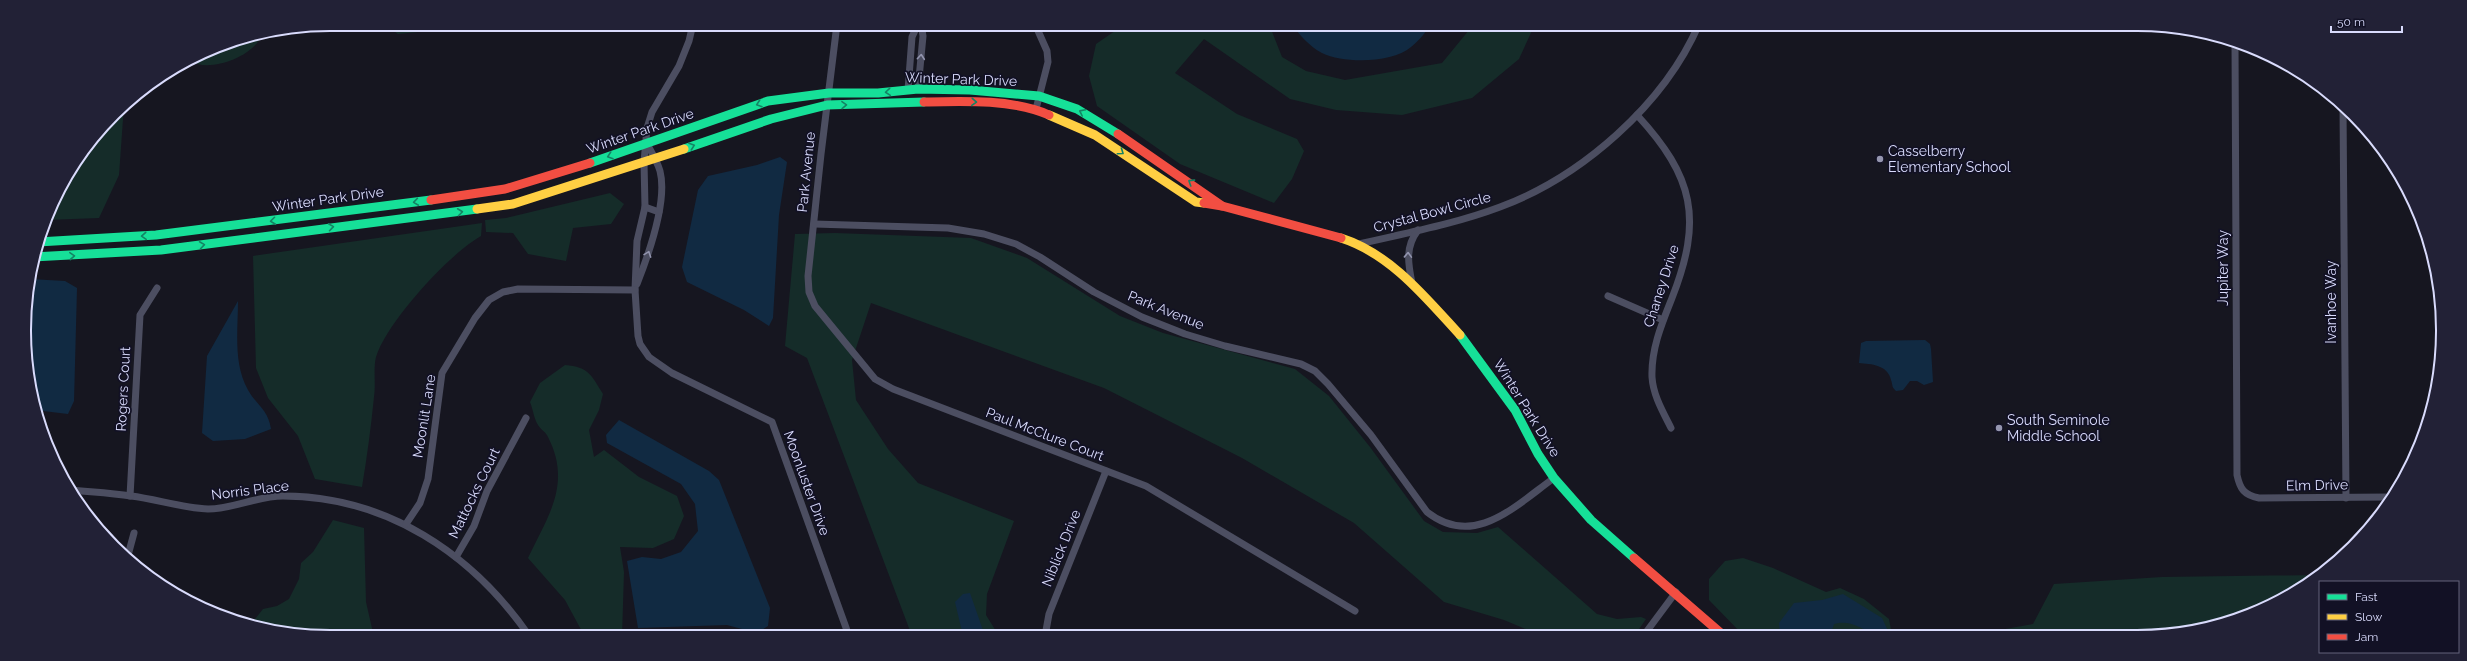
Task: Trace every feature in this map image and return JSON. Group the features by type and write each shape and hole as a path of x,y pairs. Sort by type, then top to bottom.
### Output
{"street":[{"name":"Moonluster Drive","path":"692,31 690,41 679,66 652,112 647,128 647,144 644,162 645,208 637,241 635,290 638,336 640,344 649,357 672,373 772,422 847,630"},
{"name":"Park Avenue","path":"837,31 827,105 814,224 948,228 984,234 1016,244 1040,256 1094,292 1142,316 1185,334 1225,346 1301,364 1315,371 1328,384 1371,435 1426,512 1439,521 1454,526 1473,527 1489,522 1503,515 1554,478"},
{"path":"908,90 912,37 916,31"},
{"path":"918,89 923,36 922,31"},
{"path":"1036,110 1048,62 1047,51 1038,31"},
{"name":"Crystal Bowl Circle","path":"1359,244 1418,230 1500,207 1534,192 1574,169 1605,145 1637,115 1673,69 1695,31"},
{"name":"Jupiter Way","path":"2235,48 2237,475 2240,487 2244,492"},
{"name":"Winter Park Drive","path":"45,242 166,234 350,211 505,188 562,173 768,101 829,93 918,89 970,90 1039,96 1078,109 1102,123 1202,190 1222,206"},
{"name":"Winter Park Drive","path":"40,258 167,249 513,204 571,187 771,119 827,105 970,101 1036,110 1095,135 1196,202 1222,206 1314,230 1359,244 1412,283 1465,340 1493,376 1554,478 1591,520 1676,592 1718,630"},
{"name":"Ivanhoe Way","path":"2343,114 2346,498"},
{"name":"Chaney Drive","path":"1637,115 1660,140 1674,161 1684,186 1690,216 1689,244 1683,269 1663,320 1653,354 1652,378 1656,397 1671,428"},
{"name":"Moonluster Drive","path":"635,290 652,245 659,212 661,173 647,144"},
{"path":"645,208 659,212"},
{"path":"350,211 352,224"},
{"name":"Paul McClure Court","path":"814,224 808,276 809,292 815,306 875,378 893,389 1146,486 1355,611"},
{"path":"1412,283 1408,264 1408,250 1412,238 1418,230"},
{"path":"166,234 167,249"},
{"name":"Rogers Court","path":"130,496 140,315 157,288"},
{"name":"Moonlit Lane","path":"406,524 420,503 428,479 442,373 475,318 489,300 503,292 518,289 635,290"},
{"path":"1608,296 1663,320"},
{"name":"Mattocks Court","path":"456,557 474,526 487,491 526,418"},
{"name":"Niblick Drive","path":"1046,630 1049,614 1106,471"},
{"name":"Norris Place","path":"77,491 130,496 201,508 216,509 247,501 281,496 318,498 361,506 406,524 456,557 488,584 524,630"},
{"name":"Elm Drive","path":"2244,492 2259,498 2386,497"},
{"path":"129,552 134,532"},
{"path":"1648,630 1676,592"}],"green space":[{"path":"394,31 418,32 398,34"},
{"path":"1115,31 1272,31 1282,57 1306,71 1345,80 1442,63 1468,31 1532,31 1519,59 1472,98 1402,115 1336,110 1290,99 1204,39 1175,73 1237,114 1297,139 1304,151 1292,179 1274,203 1180,164 1097,106 1089,76 1096,44"},
{"path":"260,40 243,55 232,60 220,64 196,63 234,47"},
{"path":"123,115 119,175 99,218 53,220 62,198 81,164 105,133"},
{"path":"610,193 624,204 611,224 573,228 566,261 528,254 513,233 486,232 485,220 506,218"},
{"path":"482,223 481,236 453,258 421,290 406,308 382,342 375,362 375,392 362,487 315,479 298,436 268,398 256,368 253,256"},
{"path":"835,233 971,238 1027,258 1120,316 1163,333 1295,369 1329,396 1370,447 1424,521 1443,532 1477,533 1498,527 1597,614 1617,619 1641,617 1646,619 1638,630 1528,630 1504,620 1444,602 1354,523 1242,458 1104,388 871,303 852,360 856,400 888,449 918,483 1014,521 987,594 986,615 995,630 910,630 807,358 785,346 795,234"},
{"path":"565,365 579,368 588,373 603,394 599,410 589,430 594,457 604,450 639,477 677,496 684,516 674,539 653,548 620,547 624,572 622,630 581,630 565,600 528,558 549,514 557,485 558,470 555,454 548,437 537,423 530,402 540,383"},
{"path":"333,520 364,528 366,602 372,630 311,629 254,620 263,609 277,606 289,599 299,579 301,563 313,552"},
{"path":"1743,558 1773,568 1826,592 1840,588 1864,599 1889,619 1891,630 1738,630 1709,600 1709,579 1725,561"},
{"path":"2310,575 2286,590 2251,607 2214,620 2195,624 2136,630 2000,630 2033,624 2054,584 2162,577"}],"water":[{"path":"1297,31 1426,31 1417,42 1403,52 1381,59 1368,60 1332,57 1322,53 1309,44"},
{"path":"780,157 787,162 779,215 773,318 769,326 744,310 687,282 682,267 698,190 708,176 757,165"},
{"path":"36,279 65,281 77,288 74,401 68,414 42,411 41,408 34,370 31,330"},
{"path":"238,301 237,347 240,369 248,390 265,412 270,422 271,429 245,439 213,441 202,433 207,356"},
{"path":"1925,340 1930,344 1931,349 1933,382 1924,385 1917,381 1910,381 1903,390 1896,391 1889,375 1883,368 1859,363 1861,343 1866,341"},
{"path":"619,420 709,471 719,480 770,608 768,626 762,630 746,630 727,625 638,628 627,561 642,557 661,559 681,552 698,531 695,504 681,484 607,443 606,435"},
{"path":"970,593 983,630 962,630 955,602 963,594"},
{"path":"1843,594 1882,618 1888,630 1865,630 1851,624 1840,623 1834,624 1832,630 1780,630 1779,623 1794,603 1822,600"}],"traffic: fast":[{"path":"590,163 768,101 829,93 878,93 918,89 970,90 1039,96 1077,109 1118,134"},
{"path":"684,149 771,119 827,105 924,102"},
{"path":"45,242 156,235 431,200"},
{"path":"40,257 161,250 477,209"},
{"path":"1460,335 1515,410 1538,454 1554,478 1591,520 1634,558"}],"traffic: slow":[{"path":"1049,115 1095,135 1196,202 1204,203"},
{"path":"477,209 513,204 684,149"},
{"path":"1341,238 1359,245 1392,266 1421,292 1460,335"}],"traffic: jam":[{"path":"924,102 988,102 1020,106 1049,115"},
{"path":"1118,134 1222,206"},
{"path":"431,200 505,189 590,163"},
{"path":"1204,203 1222,206 1341,238"},
{"path":"1634,558 1717,630"}],"place":[{"name":"Casselberry Elementary School","path":"1880,159"},
{"name":"South Seminole Middle School","path":"1999,428"}]}
